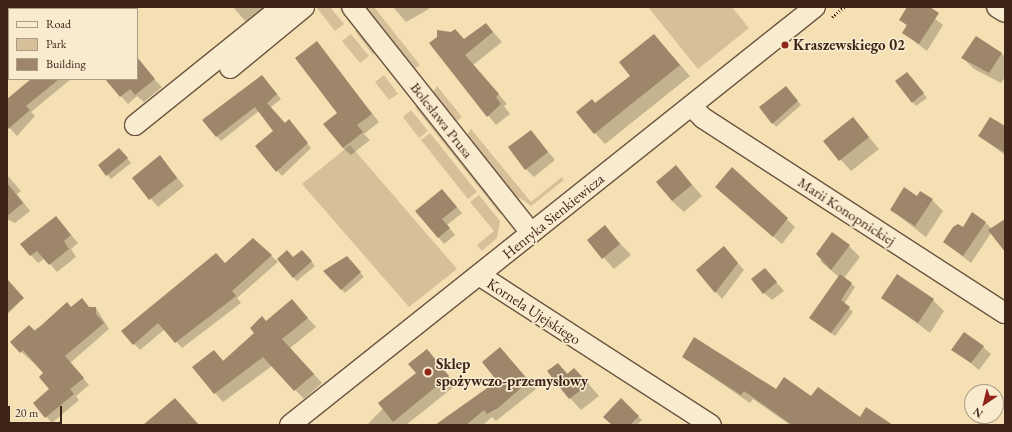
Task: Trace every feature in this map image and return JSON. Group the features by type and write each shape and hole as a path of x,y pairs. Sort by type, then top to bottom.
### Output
{"street":[{"path":"135,125 282,7"},
{"path":"230,68 304,7"},
{"name":"Bolesława Prusa","path":"352,7 531,233"},
{"name":"Henryka Sienkiewicza","path":"290,425 815,7"},
{"path":"997,7 1005,12"},
{"name":"Marii Konopnickiej","path":"691,106 703,118 1005,313"},
{"name":"Kornela Ujejskiego","path":"479,275 711,425"}],"green space":[{"path":"316,7 330,7 344,24 335,31"},
{"path":"361,7 374,7 420,65 412,71"},
{"path":"648,7 732,7 749,28 698,69"},
{"path":"360,30 376,49 373,55 355,31"},
{"path":"351,34 369,56 360,63 342,41"},
{"path":"384,75 398,94 389,100 375,82"},
{"path":"437,86 462,117 457,121 452,122 431,95"},
{"path":"421,106 504,211 500,214 415,107"},
{"path":"411,110 428,131 419,138 403,117"},
{"path":"471,129 531,202 562,177 564,180 531,206 520,198 515,201 465,138"},
{"path":"430,133 477,192 468,199 421,140"},
{"path":"350,145 457,269 409,307 302,184"},
{"path":"479,195 500,221 497,238 482,251 477,245 494,231 470,202"}],"building":[{"path":"907,7 930,7 939,13 919,44 902,33 907,25 899,20"},
{"path":"486,23 493,32 465,55 499,94 496,97 501,104 487,117 429,43 437,37 437,30 451,32 455,29 464,39"},
{"path":"654,34 680,65 594,134 576,112 592,99 595,103 630,76 619,62"},
{"path":"976,36 1002,53 989,73 961,58"},
{"path":"317,41 372,114 357,125 363,132 343,148 323,124 337,113 295,58"},
{"path":"138,58 155,79 135,95 130,89 120,97 106,80 138,80"},
{"path":"907,72 924,93 912,103 895,81"},
{"path":"262,75 277,94 267,103 285,123 289,119 308,143 276,172 255,146 273,131 255,107 216,137 202,120"},
{"path":"30,80 58,80 26,106 30,110 7,130 7,99"},
{"path":"786,86 798,101 772,124 759,107"},
{"path":"853,117 869,137 839,161 823,141"},
{"path":"990,117 1005,126 1005,153 978,136"},
{"path":"531,130 548,152 525,170 508,147"},
{"path":"119,148 128,158 106,176 98,165"},
{"path":"160,155 177,178 149,200 132,178"},
{"path":"676,165 692,185 672,201 656,182"},
{"path":"732,167 788,218 773,237 715,187"},
{"path":"7,183 23,203 7,216"},
{"path":"904,187 917,196 920,191 933,199 915,226 890,210"},
{"path":"442,189 457,207 442,219 450,228 438,238 415,211"},
{"path":"972,212 986,222 963,256 943,242 953,227 958,224 963,227"},
{"path":"56,216 71,235 64,241 69,249 49,265 37,251 30,256 20,244"},
{"path":"1005,219 1005,252 988,230"},
{"path":"605,225 620,244 602,259 587,240"},
{"path":"832,232 850,245 831,270 816,254"},
{"path":"253,238 272,255 232,291 236,296 175,343 158,323 133,345 121,331 216,253 225,263"},
{"path":"724,246 738,263 715,293 696,270"},
{"path":"287,250 293,257 302,250 312,261 293,278 277,259"},
{"path":"347,256 361,272 341,290 323,271"},
{"path":"765,268 777,282 763,294 751,279"},
{"path":"840,274 852,283 841,300 850,307 831,333 809,318"},
{"path":"897,274 934,299 918,323 881,298"},
{"path":"7,279 24,298 7,313"},
{"path":"82,298 89,307 96,307 96,314 104,323 65,356 84,378 70,389 74,394 45,418 33,403 49,389 39,377 43,373 23,350 20,353 10,342 29,325 35,331 67,302 71,307"},
{"path":"292,299 308,318 282,339 314,374 294,391 263,357 214,394 192,367 214,350 223,361 254,333 250,328 262,316 266,321"},
{"path":"964,332 984,346 971,363 951,350"},
{"path":"694,337 776,389 784,377 811,396 818,387 860,417 866,407 893,425 792,425 744,391 741,395 682,357"},
{"path":"500,347 529,381 498,408 487,414 484,410 466,425 435,425 497,381 482,362"},
{"path":"427,349 449,376 393,422 378,403 416,373 408,364"},
{"path":"558,363 567,374 574,368 589,384 569,399 547,371"},
{"path":"175,398 199,425 143,425"},
{"path":"621,398 639,416 630,425 612,425 603,417"}],"place":[{"name":"Kraszewskiego 02","path":"785,45"},
{"name":"Sklep spożywczo-przemysłowy","path":"428,372"}]}
